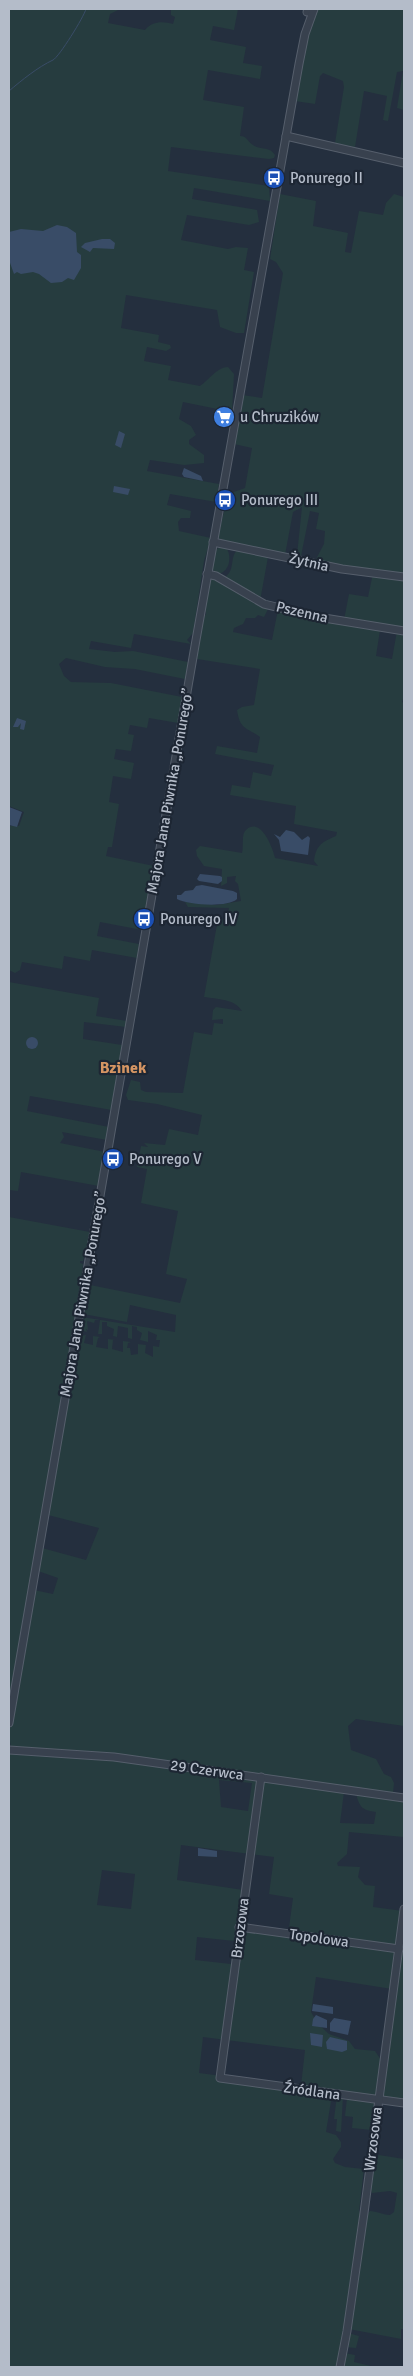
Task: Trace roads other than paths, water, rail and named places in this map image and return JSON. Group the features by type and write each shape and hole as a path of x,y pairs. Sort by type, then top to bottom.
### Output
{"street":[{"name":"Majora Jana Piwnika „Ponurego”","path":"9,1723 207,574 303,44 314,9"},
{"path":"286,136 404,163"},
{"name":"Żytnia","path":"213,542 342,569 404,577"},
{"name":"Pszenna","path":"207,574 216,576 264,604 318,617 404,631"},
{"name":"29 Czerwca","path":"9,1750 114,1757 404,1798"},
{"name":"Brzozowa","path":"220,2078 239,1927 261,1777"},
{"name":"Wrzosowa","path":"340,2367 347,2331 404,1909"},
{"name":"Topolowa","path":"239,1927 399,1949"},
{"name":"Źródlana","path":"220,2078 404,2103"}],"water":[{"path":"57,225 67,227 76,233 77,252 81,255 81,268 74,280 68,278 62,282 51,283 33,272 21,274 17,272 14,274 9,260 9,232 21,229 43,231"},
{"path":"110,239 115,243 114,249 93,248 90,252 81,247 85,243"},
{"path":"119,431 125,434 121,448 115,445"},
{"path":"184,468 201,476 203,481 184,477 182,474"},
{"path":"114,486 130,489 128,495 113,492"},
{"path":"17,718 26,721 24,730 20,729 21,723 18,727 13,727"},
{"path":"9,807 22,812 17,827 9,825"},
{"path":"286,830 294,832 302,840 308,836 310,838 308,855 281,851 279,840 274,834 280,837"},
{"path":"200,874 220,876 222,881 218,884 199,881 197,879"},
{"path":"202,885 233,891 237,893 237,899 225,904 208,905 177,899 177,895"},
{"path":"30,1037 34,1037 38,1043 34,1049 30,1049 26,1045 26,1041"},
{"path":"198,1848 217,1851 217,1857 198,1856"},
{"path":"313,2004 333,2007 333,2014 312,2011"},
{"path":"316,2015 327,2020 327,2028 312,2026"},
{"path":"334,2018 351,2021 348,2035 330,2031 330,2023"},
{"path":"310,2033 323,2035 322,2047 311,2045"},
{"path":"330,2037 347,2041 347,2050 342,2052 327,2049 326,2042"}],"waterway":[{"path":"9,91 56,57 71,36 86,9"},
{"path":"103,9 110,9"}],"place":[{"name":"Ponurego II","path":"274,178"},
{"name":"u Chruzików","path":"224,417"},
{"name":"Ponurego III","path":"225,500"},
{"name":"Ponurego IV","path":"144,919"},
{"name":"Ponurego V","path":"113,1159"}],"district":[{"name":"Bzinek","path":"123,1068"}]}
